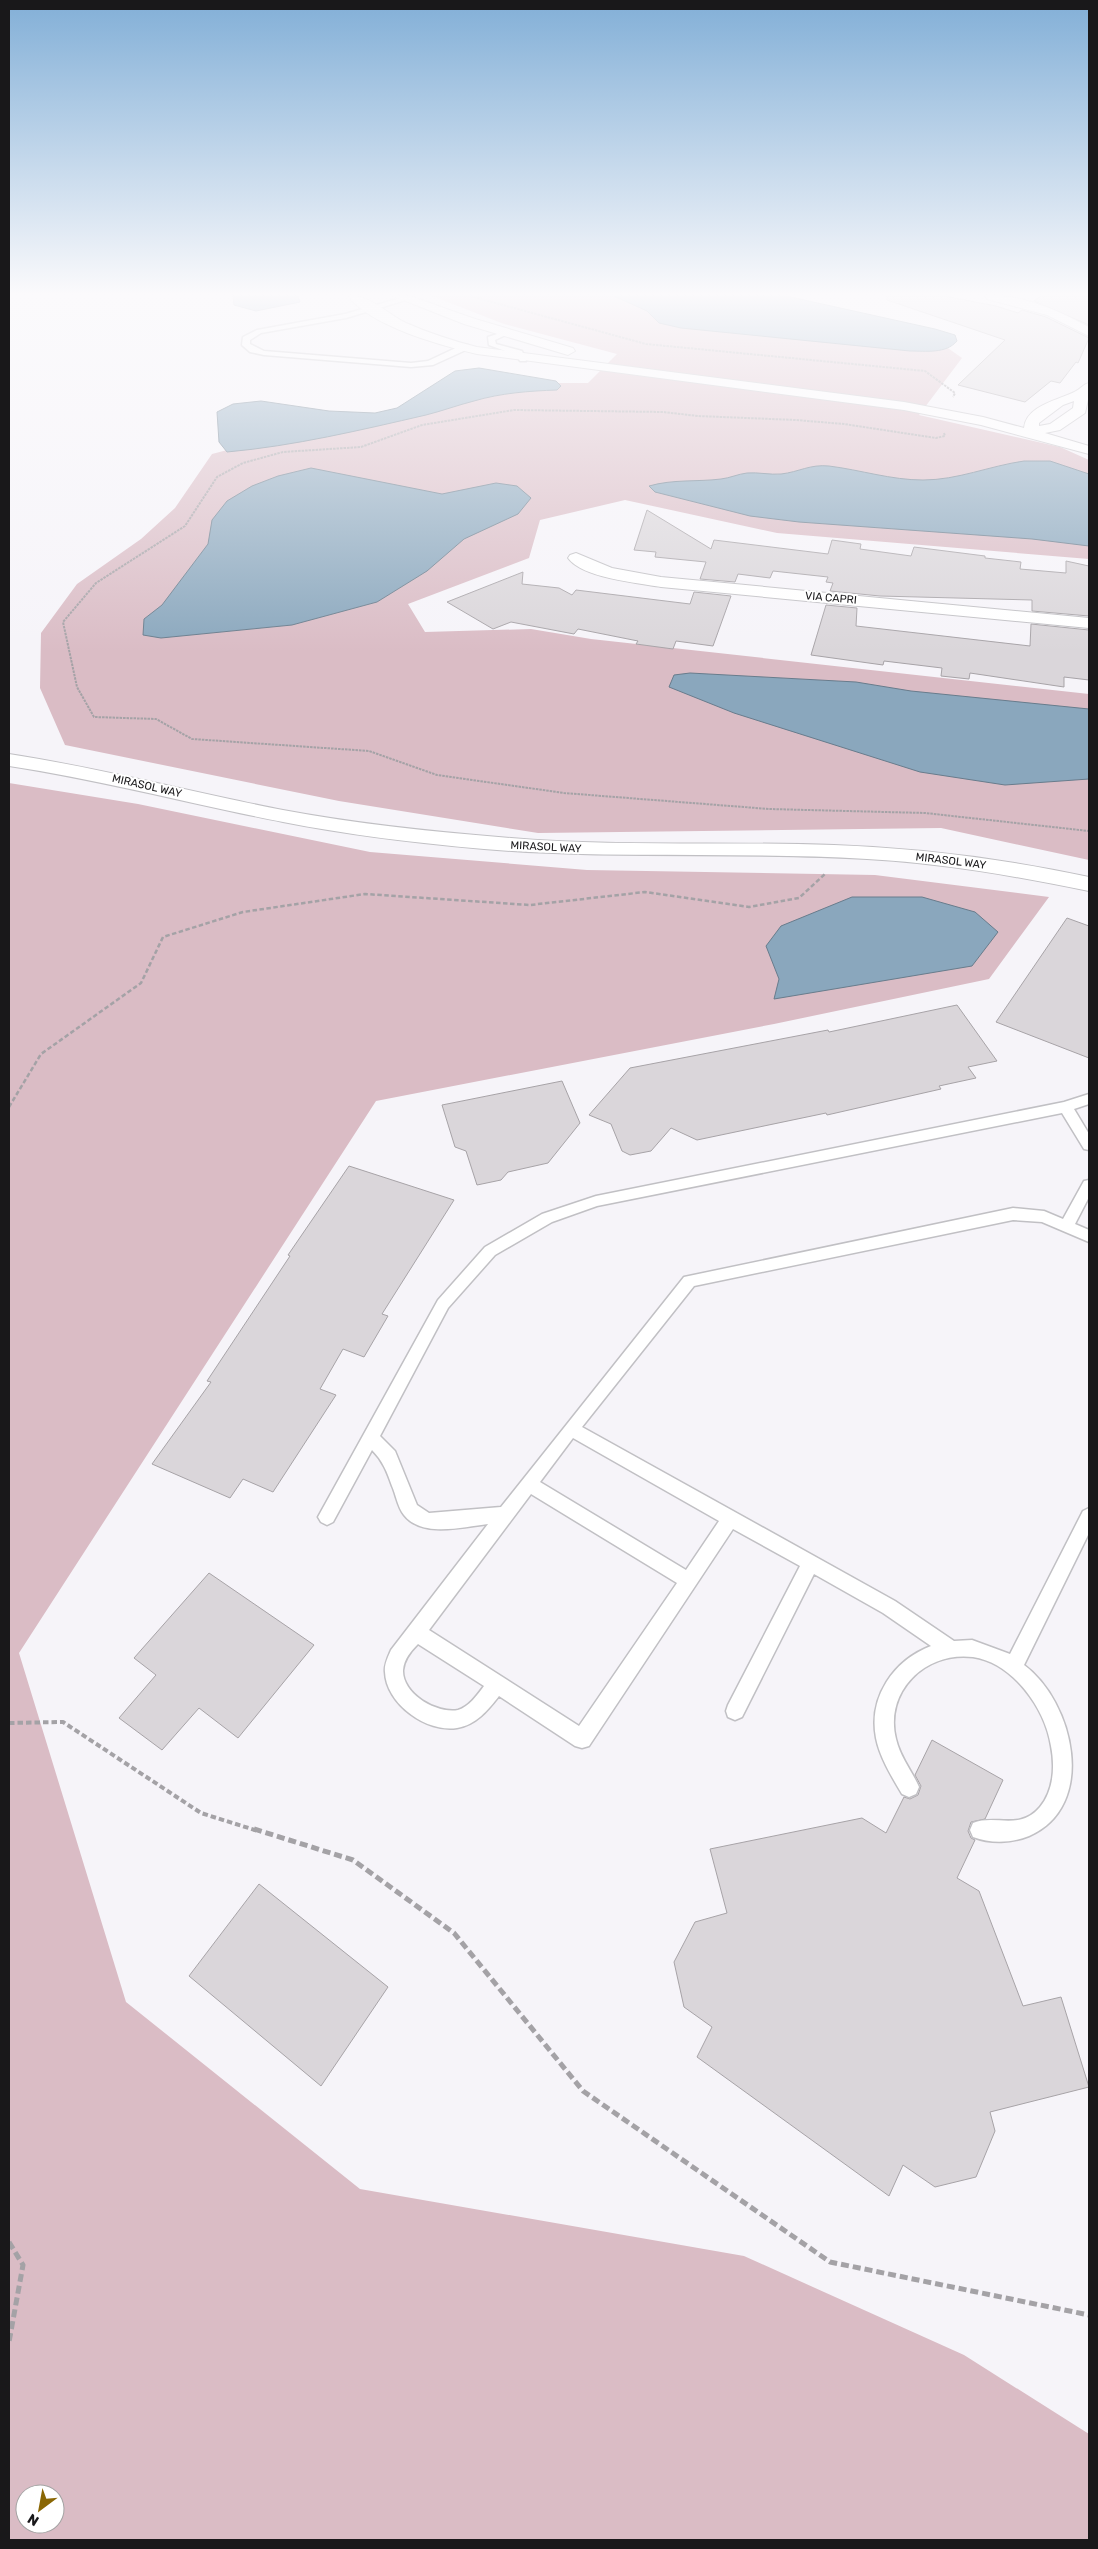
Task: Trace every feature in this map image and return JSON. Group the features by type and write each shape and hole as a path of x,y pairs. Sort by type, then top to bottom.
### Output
{"street":[{"path":"955,415 1031,427 1055,427 1089,437"},
{"path":"986,415 1031,427 1089,450"},
{"path":"1031,427 1044,415"},
{"path":"1055,427 1073,415"},
{"name":"VIA CAPRI","path":"576,558 590,567 608,573 661,582 1089,623"},
{"name":"MIRASOL WAY","path":"9,760 101,776 316,822 441,838 520,846 615,850 831,850 884,853 965,862 1089,884"}],"lane":[{"path":"327,1518 443,1304 490,1251 547,1218 596,1200 1066,1107 1089,1098"},
{"path":"1066,1107 1089,1145"},
{"path":"1066,1226 1089,1185"},
{"path":"497,1684 479,1708 458,1719 441,1718 423,1711 405,1696 395,1682 396,1661 528,1484 689,1281 1013,1214 1044,1217 1089,1236"},
{"path":"571,1429 889,1607 950,1649"},
{"path":"370,1437 389,1456 410,1510 426,1521 460,1520 506,1514"},
{"path":"528,1484 689,1581"},
{"path":"1015,1664 1089,1516"},
{"path":"416,1632 582,1739 731,1518"},
{"path":"735,1711 811,1563"},
{"path":"909,1787 891,1758 884,1731 887,1700 901,1675 922,1657 950,1649 982,1651 1015,1664 1038,1682 1057,1704 1069,1732 1073,1758 1068,1784 1056,1807 1035,1823 1010,1832 980,1830"}],"path":[{"path":"9,1107 41,1054 141,983 162,937 243,912 365,894 530,905 645,892 748,907 799,898 831,868"},
{"path":"9,1723 63,1722 200,1813 353,1860 454,1933 583,2091 830,2262 1089,2315"},
{"path":"9,2242 24,2265 9,2342"}],"shaded area":[{"path":"380,415 919,415 1060,447 1089,460 1089,559 777,533 625,500 540,520 529,558 408,604 425,632 531,629 591,639 1089,694 1089,860 941,828 538,833 339,801 65,745 40,688 41,633 77,584 141,539 175,508 212,454 273,438"},
{"path":"9,783 138,804 370,852 587,870 875,875 1049,897 989,979 774,1024 376,1101 19,1653 126,2002 360,2189 744,2256 964,2355 1089,2434 1089,2540 9,2540"}],"water":[{"path":"217,415 425,415 277,446 227,452 219,442"},
{"path":"1024,461 1050,461 1089,474 1089,546 1032,539 799,522 750,516 655,492 649,486 721,479 747,473 781,474 822,466 911,480 923,480 949,478"},
{"path":"311,468 442,494 496,483 517,486 531,498 518,514 464,539 427,571 377,602 292,625 161,638 143,635 144,619 162,605 208,544 212,520 227,501 252,486 278,476"},
{"path":"690,673 856,682 911,691 1089,709 1089,779 1005,785 920,772 734,713 669,687 674,675"},
{"path":"852,897 922,897 975,912 998,932 972,966 774,999 779,979 766,946 781,926"}],"building":[{"path":"647,510 711,549 714,540 828,554 832,540 861,544 860,549 911,556 914,547 985,556 985,558 1021,562 1020,569 1066,573 1066,561 1089,566 1089,616 1032,611 1032,600 880,596 830,591 833,583 826,582 828,577 773,571 770,578 738,574 735,582 700,579 706,562 655,557 656,552 634,550"},
{"path":"523,572 522,584 559,588 572,595 576,590 690,604 694,592 731,596 713,646 676,641 673,649 636,644 638,641 578,629 574,634 511,622 493,629 447,602"},
{"path":"826,605 857,608 856,626 1030,646 1031,624 1089,630 1089,680 1064,677 1064,687 970,673 969,679 941,676 942,668 884,661 883,665 811,655"},
{"path":"1067,918 1089,926 1089,1058 996,1022"},
{"path":"957,1005 997,1061 968,1067 976,1078 939,1086 941,1089 827,1115 826,1113 697,1140 671,1128 651,1151 630,1155 622,1151 611,1124 589,1115 630,1068 828,1030 829,1032"},
{"path":"562,1081 580,1123 548,1163 508,1172 501,1180 477,1185 466,1151 455,1147 442,1105"},
{"path":"349,1166 454,1200 382,1314 388,1316 364,1357 343,1349 320,1389 336,1395 273,1492 243,1479 230,1498 152,1464 211,1382 207,1381 290,1256 288,1255"},
{"path":"209,1573 314,1645 238,1738 199,1708 162,1750 119,1718 156,1675 134,1658"},
{"path":"932,1740 1003,1780 985,1819 971,1822 968,1831 971,1838 975,1840 957,1878 979,1891 1023,2006 1061,1997 1089,2087 990,2112 995,2131 976,2177 935,2187 903,2165 889,2196 697,2057 712,2027 684,2007 674,1962 695,1922 727,1913 710,1849 862,1818 886,1833 904,1797 910,1799 918,1795 921,1786 915,1775"},
{"path":"259,1884 388,1987 321,2086 189,1976"}]}
